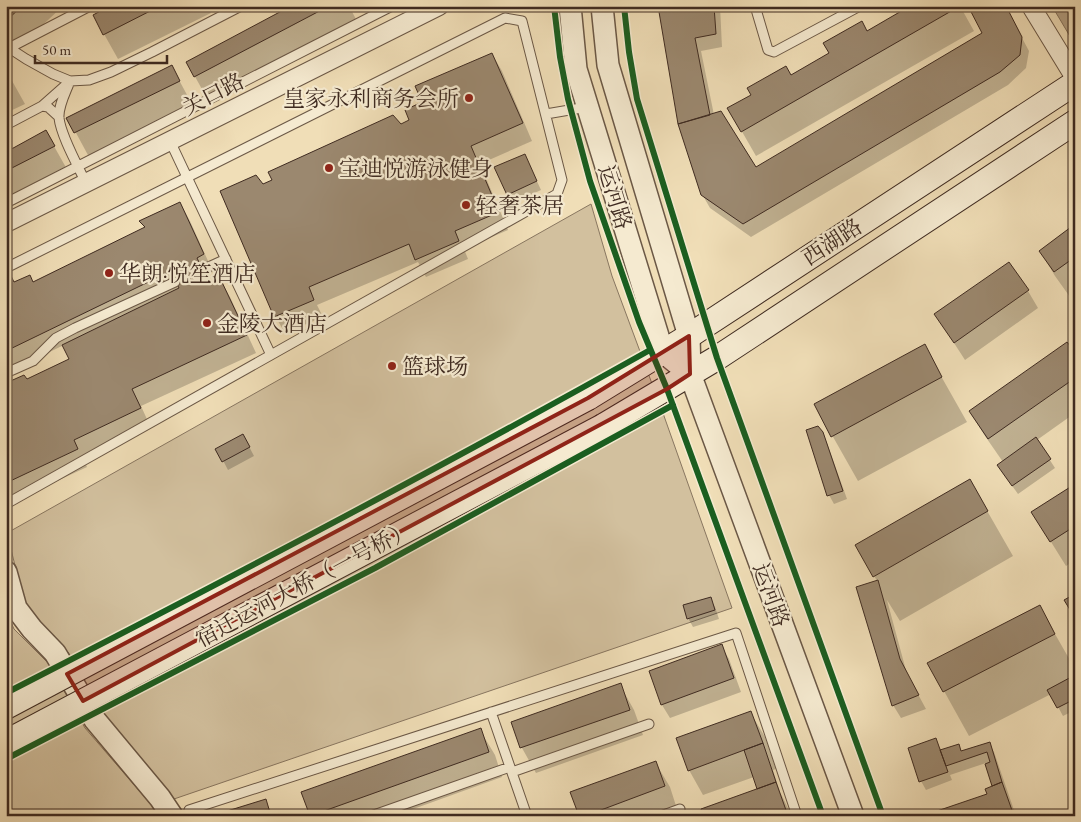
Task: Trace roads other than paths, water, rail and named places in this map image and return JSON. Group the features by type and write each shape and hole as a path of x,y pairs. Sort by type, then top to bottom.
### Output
{"main road":[{"name":"西湖路","path":"588,398 690,336 1075,83"},
{"name":"西湖路","path":"603,426 690,374 1075,122"},
{"name":"宿迁运河大桥（一号桥）","path":"6,707 588,398"},
{"name":"宿迁运河大桥（一号桥）","path":"6,742 603,426"}],"street":[{"name":"关口路","path":"6,223 439,6"},
{"name":"运河路","path":"570,6 576,69 663,352"},
{"name":"运河路","path":"602,6 608,65 690,336 690,374 853,816"},
{"path":"1031,6 1075,78"},
{"path":"663,352 690,374"},
{"path":"6,572 16,608 32,629 55,652 94,720 160,798 172,816"}],"lane":[{"path":"90,6 7,47 26,60 70,81 89,80 112,72 240,6"},
{"path":"6,203 392,6"},
{"path":"755,6 764,42 768,50 774,52 860,6"},
{"path":"6,268 505,18 522,21 562,180 558,194 6,504"},
{"path":"6,124 42,106 70,81"},
{"path":"70,81 61,104 59,117 63,132 86,183"},
{"path":"42,106 48,107 59,117"},
{"path":"546,114 587,107"},
{"path":"170,141 271,355"},
{"path":"204,269 226,259"},
{"path":"6,374 33,361 56,338 175,282"},
{"path":"192,816 188,810 736,632 797,816"},
{"path":"491,712 527,816"},
{"path":"371,816 649,724"},
{"path":"661,816 680,809"}],"place":[{"name":"皇家永利商务会所","path":"469,98"},
{"name":"宝迪悦游泳健身","path":"329,168"},
{"name":"轻奢茶居","path":"466,205"},
{"name":"华朗·悦笙酒店","path":"109,273"},
{"name":"金陵大酒店","path":"207,323"},
{"name":"篮球场","path":"392,366"}]}
